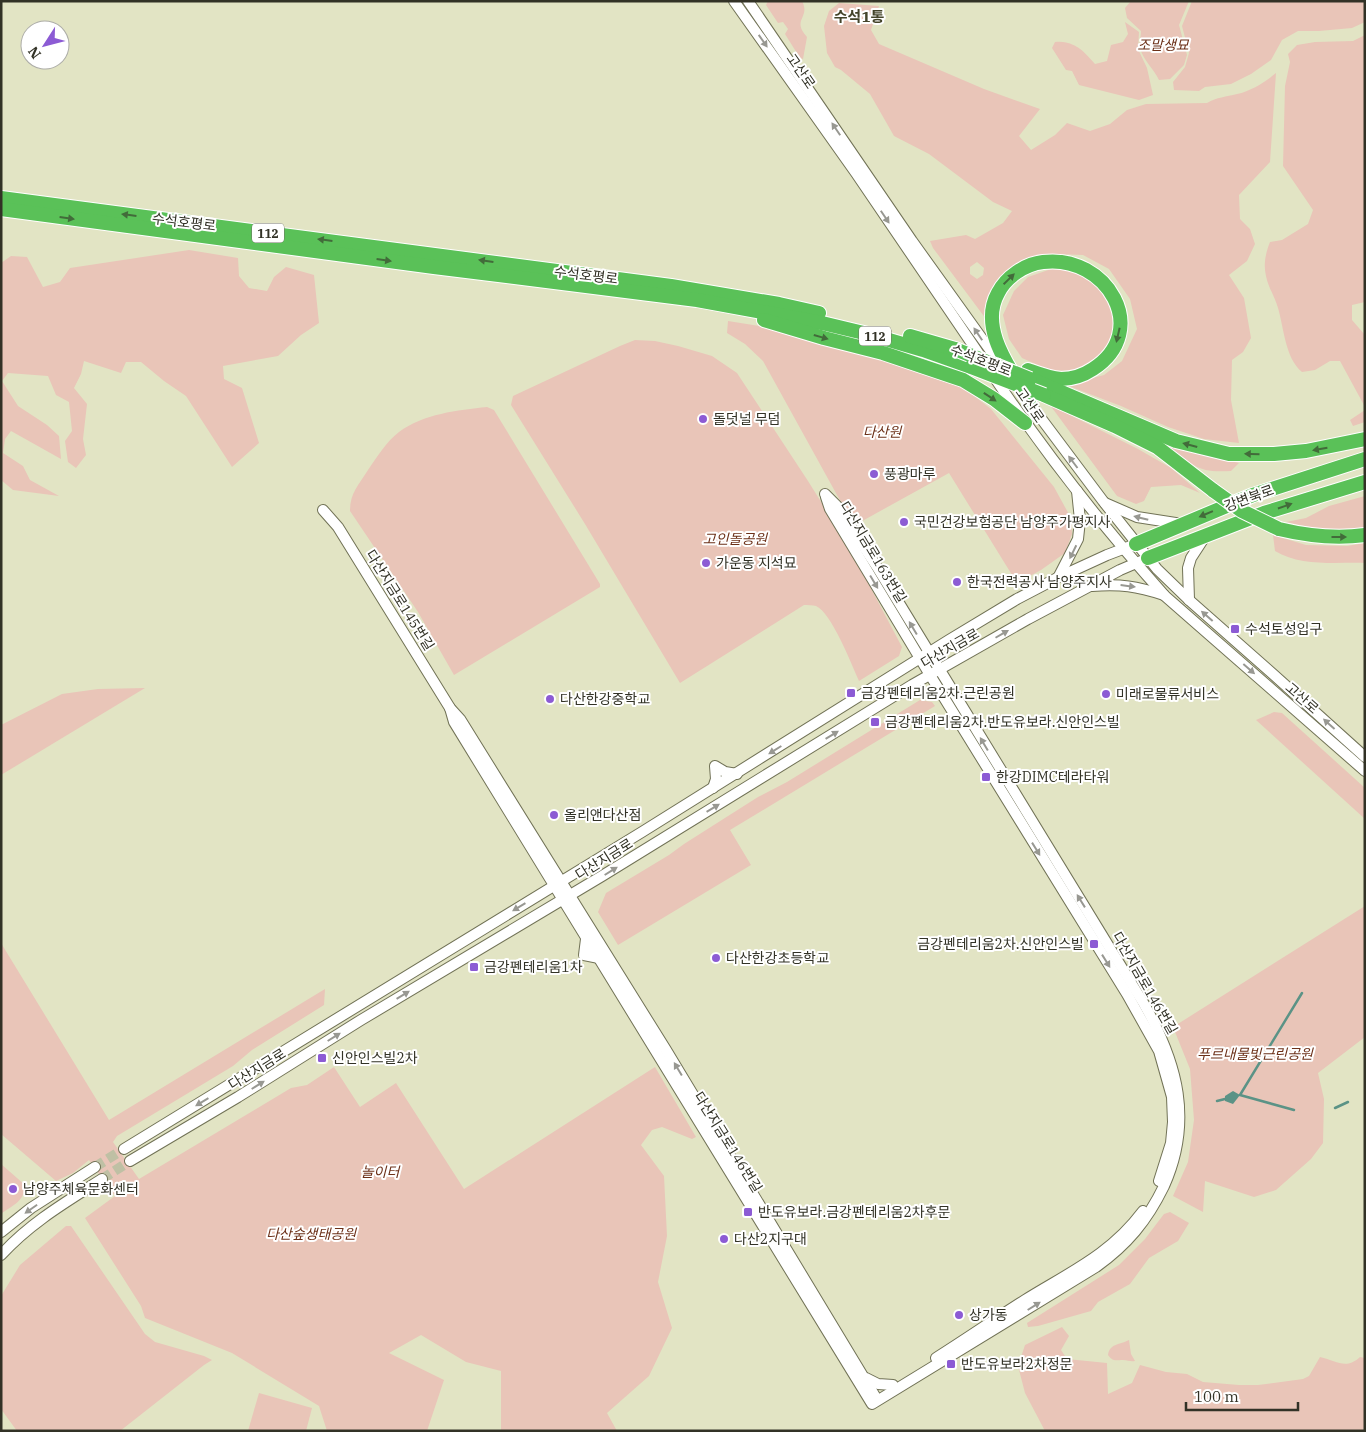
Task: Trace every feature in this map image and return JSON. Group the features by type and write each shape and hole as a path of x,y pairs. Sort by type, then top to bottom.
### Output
{"highway":[{"name":"수석호평로","path":"1,198 698,295 777,314 822,322 923,350 1029,375 1149,436"},
{"name":"수석호평로","path":"1,209 434,267 698,295"},
{"path":"1028,401 993,332 992,310 998,292 1013,275 1029,265 1039,262 1057,260 1069,262 1094,273 1103,281 1112,294 1119,314 1119,338 1109,356 1103,363 1087,373 1071,378 1062,379 1029,375"},
{"path":"698,295 777,314 824,338 883,353 963,380 994,399 1025,423"},
{"name":"수석호평로","path":"777,314 874,325 955,349 971,361 1044,395 1149,436"},
{"path":"1149,436 1229,454 1274,454 1306,451 1365,439"},
{"path":"1149,436 1156,447 1214,491 1242,511 1279,529 1319,537 1365,536"},
{"name":"강변북로","path":"1131,546 1253,495 1365,459"},
{"name":"강변북로","path":"1142,561 1291,504 1365,482"}],"street":[{"name":"고산로","path":"734,1 856,173 1025,423 1077,490 1131,546"},
{"name":"고산로","path":"748,1 912,241 983,341 1102,501 1165,596 1365,771"},
{"path":"1059,577 1078,539 1080,520 1077,490"},
{"name":"다산지금로163번길","path":"924,656 877,567 837,506 825,494 830,509 934,672"},
{"path":"1102,501 1137,517 1183,524"},
{"name":"다산지금로145번길","path":"322,510 338,526 450,708 460,719 566,898"},
{"path":"1189,600 1188,568 1191,558 1206,535"},
{"name":"다산지금로","path":"124,1149 737,774 1017,599 1107,554 1131,546"},
{"name":"고산로","path":"1142,561 1189,600 1365,757"},
{"name":"다산지금로","path":"130,1161 566,898 934,672 1028,619 1142,561"},
{"path":"1089,587 1118,584 1141,587 1165,596"},
{"name":"다산지금로146번길","path":"872,1397 1091,1261 1117,1241 1131,1226 1152,1195 1165,1165 1171,1143 1173,1122 1172,1096 1159,1051 934,672"},
{"name":"다산지금로146번길","path":"566,898 666,1050 866,1378 872,1397 872,1404 975,1343 1096,1267 1123,1246 1137,1231 1158,1198 1172,1168 1178,1145 1180,1123 1179,1098 1175,1075 1168,1054 1151,1016 934,672"},
{"path":"713,788 716,778 715,766 725,772 737,774"},
{"name":"다산지금로146번길","path":"566,898 586,939 584,955 599,958 872,1397"},
{"path":"1,1232 32,1208 95,1167"},
{"path":"1,1255 15,1240 39,1220 102,1179"},
{"path":"866,1378 878,1384 893,1385"}],"green space":[{"path":"768,1 802,1 804,11 801,26 807,37 803,59 800,58 785,34 788,29 783,22 778,23 766,5"},
{"name":"조말생묘","path":"1131,1 1189,1 1179,25 1187,55 1184,65 1170,79 1159,80 1141,52 1141,31 1127,18 1125,8"},
{"path":"1192,1 1365,1 1365,22 1352,28 1298,31 1282,40 1271,60 1251,74 1231,84 1205,87 1199,91 1174,90 1173,82 1185,67 1189,53 1182,26"},
{"path":"839,3 879,6 871,30 879,44 984,89 1040,109 1019,136 1031,150 1055,135 1067,123 1090,131 1110,124 1127,110 1146,104 1207,103 1218,98 1247,91 1263,83 1276,73 1270,162 1239,195 1240,219 1250,229 1255,244 1247,261 1229,275 1244,298 1251,338 1243,352 1232,360 1231,400 1239,443 1204,439 1168,427 1121,406 1066,385 1104,375 1122,361 1137,329 1130,299 1109,269 1083,255 1055,254 1030,259 1012,270 989,323 933,248 930,241 966,235 975,239 1003,223 1012,211 993,202 929,154 894,136 870,94 835,67 827,53 824,26 829,11","holes":["977,262 984,268 983,275 977,279 970,274 970,267"]},
{"path":"1125,22 1139,32 1138,49 1147,68 1153,95 1139,100 1079,85 1072,71 1066,70 1052,48 1055,42 1072,44 1082,50 1095,64 1107,61 1111,45 1123,42 1128,34"},
{"path":"1365,35 1365,302 1352,305 1352,320 1365,335 1365,407 1340,361 1330,361 1315,370 1302,372 1296,366 1286,342 1278,308 1267,280 1265,267 1266,254 1270,242 1282,240 1308,224 1313,210 1283,166 1285,86 1290,62 1288,54 1297,45 1315,42 1353,41"},
{"path":"189,250 238,258 239,276 249,288 267,291 274,277 286,267 314,275 319,323 301,335 278,356 223,366 224,379 242,388 259,443 232,467 186,396 141,362 126,362 121,373 84,361 81,374 74,388 87,404 83,439 86,455 76,468 68,462 65,441 72,431 69,402 56,395 48,376 8,373 2,381 18,406 47,425 59,436 61,459 11,431 5,439 3,453 23,466 30,480 59,496 13,490 1,480 1,263 11,256 27,257 43,287 60,282 70,268"},
{"path":"1054,268 1067,269 1087,275 1115,303 1113,343 1087,368 1069,371 1049,370 1022,358 1009,339 1003,315 1014,291 1028,277"},
{"name":"다산원","path":"728,321 779,329 825,346 872,356 950,381 969,392 991,409 1054,487 1071,518 1072,534 1065,553 1041,570 1017,583 949,473 855,525 763,361 745,344 727,333"},
{"name":"고인돌공원","path":"635,340 655,341 712,356 737,373 848,545 902,647 899,656 859,681 828,618 816,606 804,605 680,683 511,405 513,396"},
{"path":"1050,405 1138,449 1171,468 1200,493 1181,485 1151,487 1144,501 1136,504 1117,496"},
{"path":"487,407 494,410 600,584 600,587 454,675 418,612 350,511 350,505 355,490 368,470 386,445 399,432 430,417 453,411"},
{"path":"1365,410 1365,422 1353,426 1350,420"},
{"path":"1169,447 1239,463 1231,471 1211,471 1197,467"},
{"path":"1365,496 1365,527 1325,529 1286,522 1306,518 1329,506"},
{"path":"1273,535 1306,545 1347,546 1365,543 1365,563 1307,562 1285,556 1275,551"},
{"path":"145,688 1,775 1,725 62,694 98,689"},
{"path":"920,700 932,702 935,706 730,830 751,865 618,945 598,912 606,893 669,855 758,797 787,782"},
{"path":"1274,712 1282,713 1365,788 1365,819 1256,720"},
{"name":"푸르내물빛근린공원","path":"1365,906 1365,1037 1318,1073 1324,1099 1323,1143 1311,1159 1276,1190 1254,1197 1205,1181 1203,1212 1173,1196 1188,1162 1194,1120 1190,1069 1173,1027"},
{"name":"다산숲생태공원","path":"1,943 109,1120 325,989 324,1005 252,1050 233,1066 117,1136 113,1142 139,1179 291,1088 307,1085 334,1067 360,1107 396,1083 464,1189 655,1067 696,1137 692,1139 662,1127 652,1130 641,1145 664,1176 667,1236 658,1282 672,1328 649,1376 607,1413 617,1431 501,1431 501,1371 466,1362 421,1335 389,1353 444,1380 427,1431 327,1431 319,1406 232,1353 145,1318 141,1306 85,1218 115,1196 89,1160 73,1173 56,1181 1,1134"},
{"name":"남양주체육문화센터","path":"1,1164 25,1185 21,1199 1,1214"},
{"path":"1170,1212 1189,1223 1178,1241 1149,1258 1130,1284 1098,1302 1091,1311 1028,1327 1027,1323 1119,1265 1145,1239 1164,1214"},
{"path":"66,1226 71,1226 145,1334 155,1342 212,1360 120,1431 17,1431 1,1409 1,1296 20,1265"},
{"path":"1062,1327 1069,1336 1061,1350 1067,1359 1107,1363 1108,1394 1132,1383 1140,1365 1166,1372 1187,1374 1203,1382 1258,1385 1303,1379 1309,1376 1320,1357 1346,1364 1360,1357 1365,1358 1365,1424 1363,1431 1045,1431 1025,1393 1018,1366 1025,1345"},
{"path":"1129,1340 1131,1354 1135,1361 1111,1359 1108,1355 1111,1348"},
{"path":"259,1393 312,1408 306,1431 248,1431"}],"water":[{"path":"1233,1091 1240,1095 1233,1104 1225,1101 1225,1096"}],"waterway":[{"path":"1294,1110 1240,1095 1302,993"},
{"path":"1217,1101 1225,1099"},
{"path":"1335,1108 1348,1102"}],"tunnel":[{"path":"95,1167 124,1149"},
{"path":"102,1179 130,1161"}],"place":[{"name":"돌덧널 무덤","path":"703,419"},
{"name":"풍광마루","path":"874,474"},
{"name":"국민건강보험공단 남양주가평지사","path":"904,522"},
{"name":"가운동 지석묘","path":"706,563"},
{"name":"한국전력공사 남양주지사","path":"957,582"},
{"name":"수석토성입구","path":"1235,629"},
{"name":"금강펜테리움2차.근린공원","path":"851,693"},
{"name":"미래로물류서비스","path":"1106,694"},
{"name":"다산한강중학교","path":"550,699"},
{"name":"금강펜테리움2차.반도유보라.신안인스빌","path":"875,722"},
{"name":"한강DIMC테라타워","path":"986,777"},
{"name":"올리앤다산점","path":"554,815"},
{"name":"금강펜테리움2차.신안인스빌","path":"1094,944"},
{"name":"다산한강초등학교","path":"716,958"},
{"name":"금강펜테리움1차","path":"474,967"},
{"name":"신안인스빌2차","path":"322,1058"},
{"name":"남양주체육문화센터","path":"13,1189"},
{"name":"반도유보라.금강펜테리움2차후문","path":"748,1212"},
{"name":"다산2지구대","path":"724,1239"},
{"name":"상가동","path":"959,1315"},
{"name":"반도유보라2차정문","path":"951,1364"}],"district":[{"name":"수석1통","path":"859,16"}],"park label":[{"name":"놀이터","path":"380,1172"}]}
